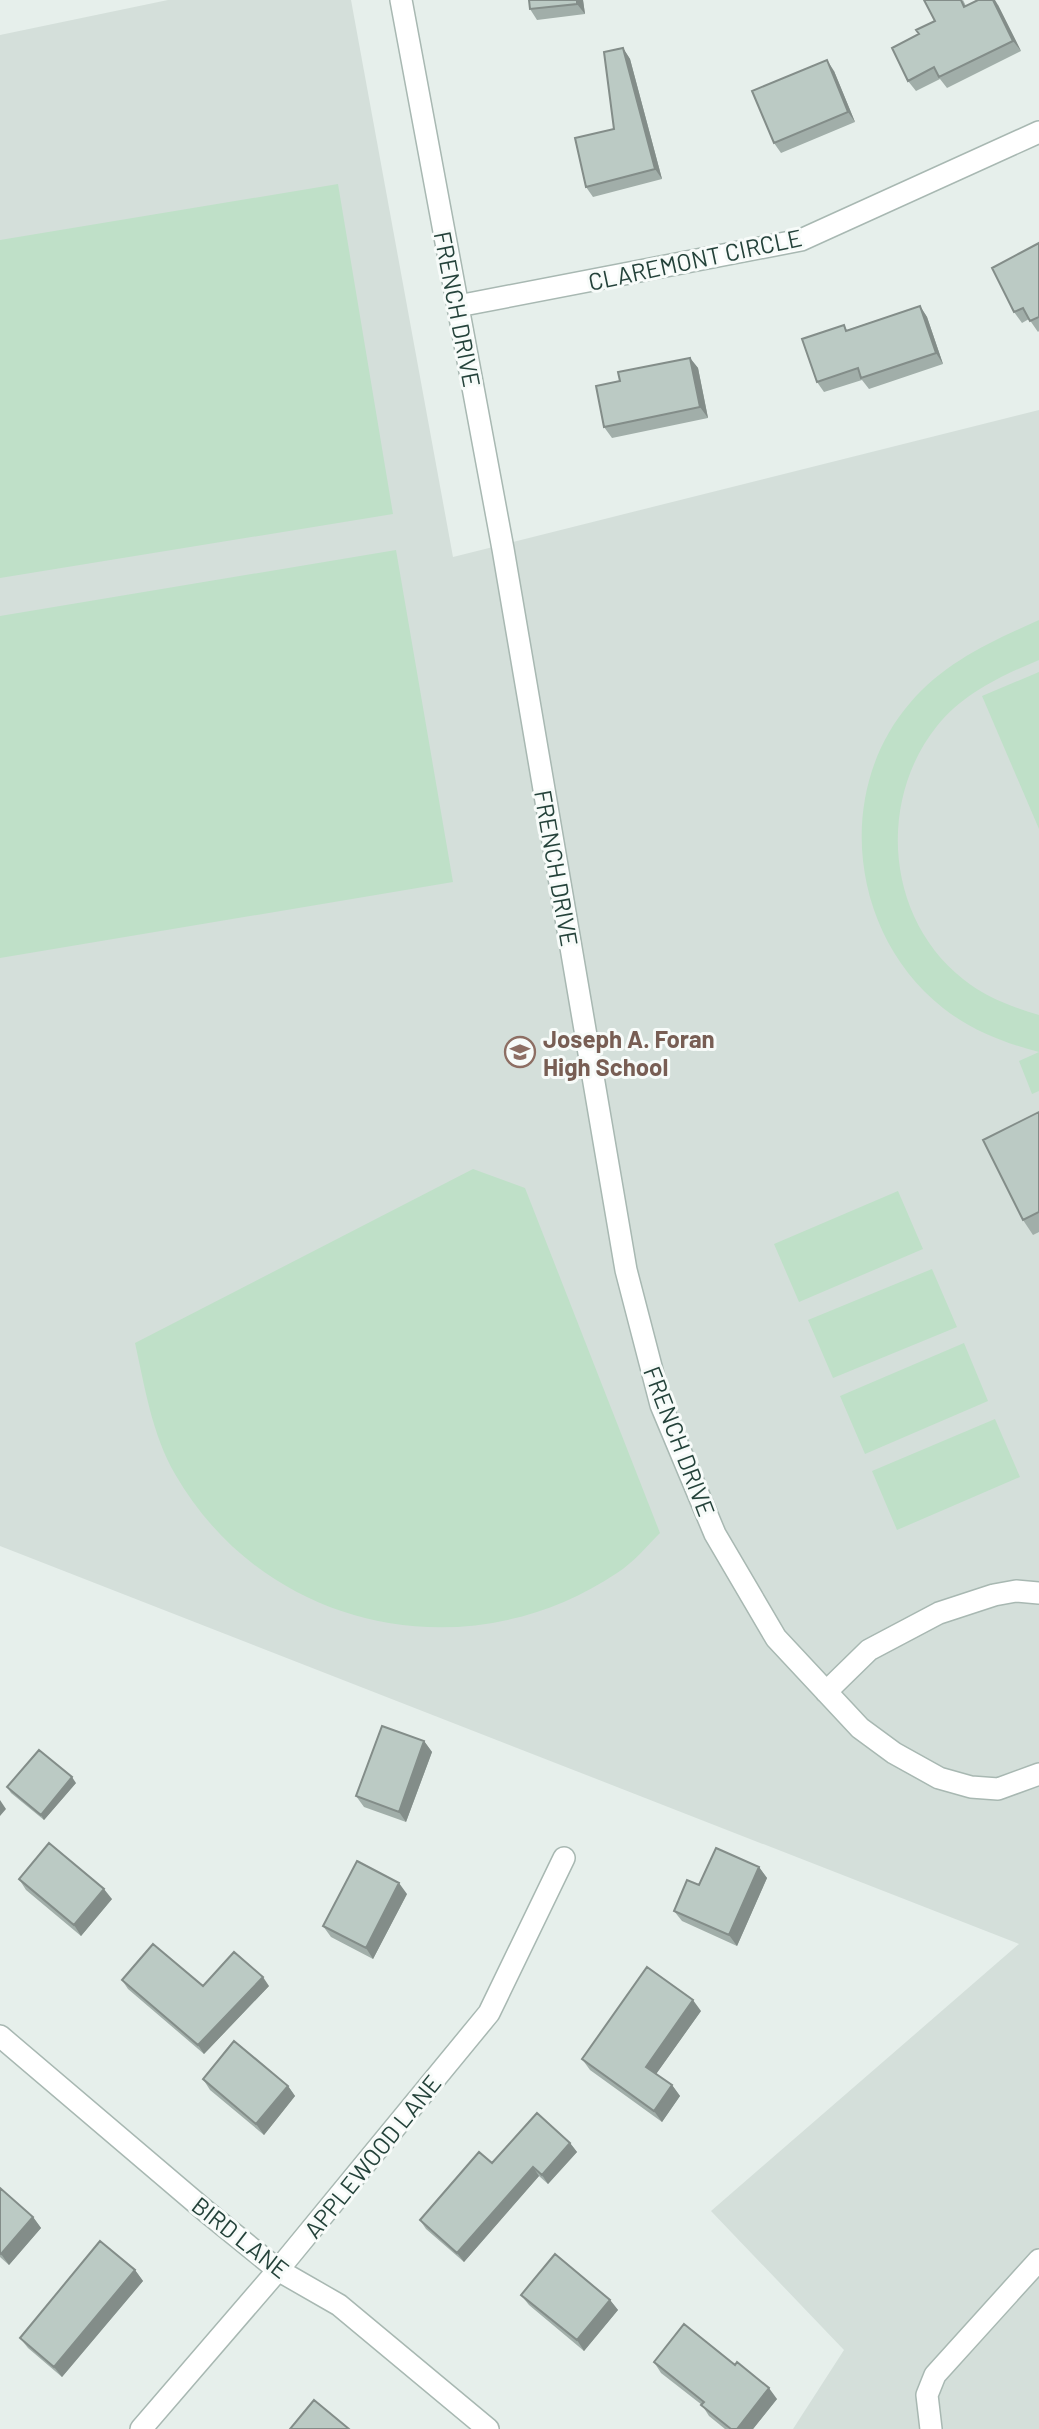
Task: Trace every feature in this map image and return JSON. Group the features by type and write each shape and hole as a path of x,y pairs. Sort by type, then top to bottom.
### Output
{"street":[{"name":"FRENCH DRIVE","path":"401,0 503,550 626,1270 661,1405 716,1534 776,1638 860,1728 894,1753 939,1777 971,1787 998,1789 1039,1774"},
{"name":"CLAREMONT CIRCLE","path":"458,306 801,240 1039,132"},
{"path":"826,1692 869,1650 939,1613 994,1595 1016,1591 1039,1593"},
{"name":"APPLEWOOD LANE","path":"141,2429 278,2270 489,2013 564,1858"},
{"name":"BIRD LANE","path":"0,2036 278,2270 338,2305 488,2429"},
{"path":"931,2429 927,2395 935,2375 1039,2260"}],"shaded area":[{"name":"Joseph A. Foran High School","path":"168,0 351,0 453,557 1039,410 1039,2429 793,2429 844,2350 711,2211 1019,1944 0,1546 0,35"}],"green space":[{"path":"338,184 393,514 0,578 0,240"},
{"path":"396,550 453,882 0,958 0,616"},
{"path":"1039,620 1039,660 997,679 959,704 937,726 918,756 905,789 899,823 899,858 905,892 918,924 937,954 980,991 999,1001 1039,1015 1039,1052 1001,1040 965,1023 943,1008 912,978 888,942 872,903 863,862 862,820 870,778 886,739 910,703 938,676 969,654"},
{"path":"1039,672 1039,829 982,696"},
{"path":"1039,1052 1039,1091 1032,1094 1019,1061"},
{"path":"473,1169 525,1188 660,1533 623,1569 559,1604 498,1622 436,1627 374,1620 316,1601 262,1570 214,1528 175,1474 160,1443 135,1343"},
{"path":"898,1191 923,1249 799,1302 774,1244"},
{"path":"932,1269 957,1327 833,1378 808,1320"},
{"path":"964,1343 988,1401 865,1454 840,1396"},
{"path":"995,1419 1020,1477 897,1530 872,1471"}],"building":[{"path":"529,0 577,0 577,4 530,9"},
{"path":"924,0 961,0 964,7 978,0 993,0 1013,41 939,77 934,67 908,81 892,48 919,34 916,30 935,21"},
{"path":"623,48 655,169 586,187 575,138 614,129 604,52"},
{"path":"827,60 848,112 774,143 752,91"},
{"path":"1039,243 1039,317 1030,321 1023,308 1014,312 992,268"},
{"path":"920,306 936,353 861,378 858,368 817,382 802,339 844,325 846,331"},
{"path":"690,358 700,407 604,427 596,386 620,381 618,372"},
{"path":"1039,1112 1039,1212 1023,1220 983,1140"},
{"path":"382,1726 424,1741 399,1812 356,1796"},
{"path":"39,1750 72,1777 41,1815 7,1787"},
{"path":"49,1843 104,1889 74,1925 19,1879"},
{"path":"716,1848 759,1867 729,1935 674,1911 687,1880 699,1885"},
{"path":"357,1861 399,1883 366,1948 323,1926"},
{"path":"153,1944 203,1986 234,1952 263,1977 198,2045 122,1980"},
{"path":"647,1967 693,2000 646,2067 672,2085 654,2111 582,2059"},
{"path":"234,2041 288,2086 256,2124 203,2079"},
{"path":"537,2113 570,2143 542,2175 533,2167 457,2253 420,2220 479,2152 492,2163"},
{"path":"0,2188 33,2217 1,2254 0,2253"},
{"path":"100,2241 135,2270 54,2367 20,2338"},
{"path":"555,2254 610,2300 577,2340 521,2295"},
{"path":"684,2324 769,2388 737,2429 731,2429 701,2405 704,2402 654,2362"},
{"path":"314,2400 349,2429 290,2429"}],"place":[{"name":"Joseph A. Foran High School","path":"520,1052"}]}
